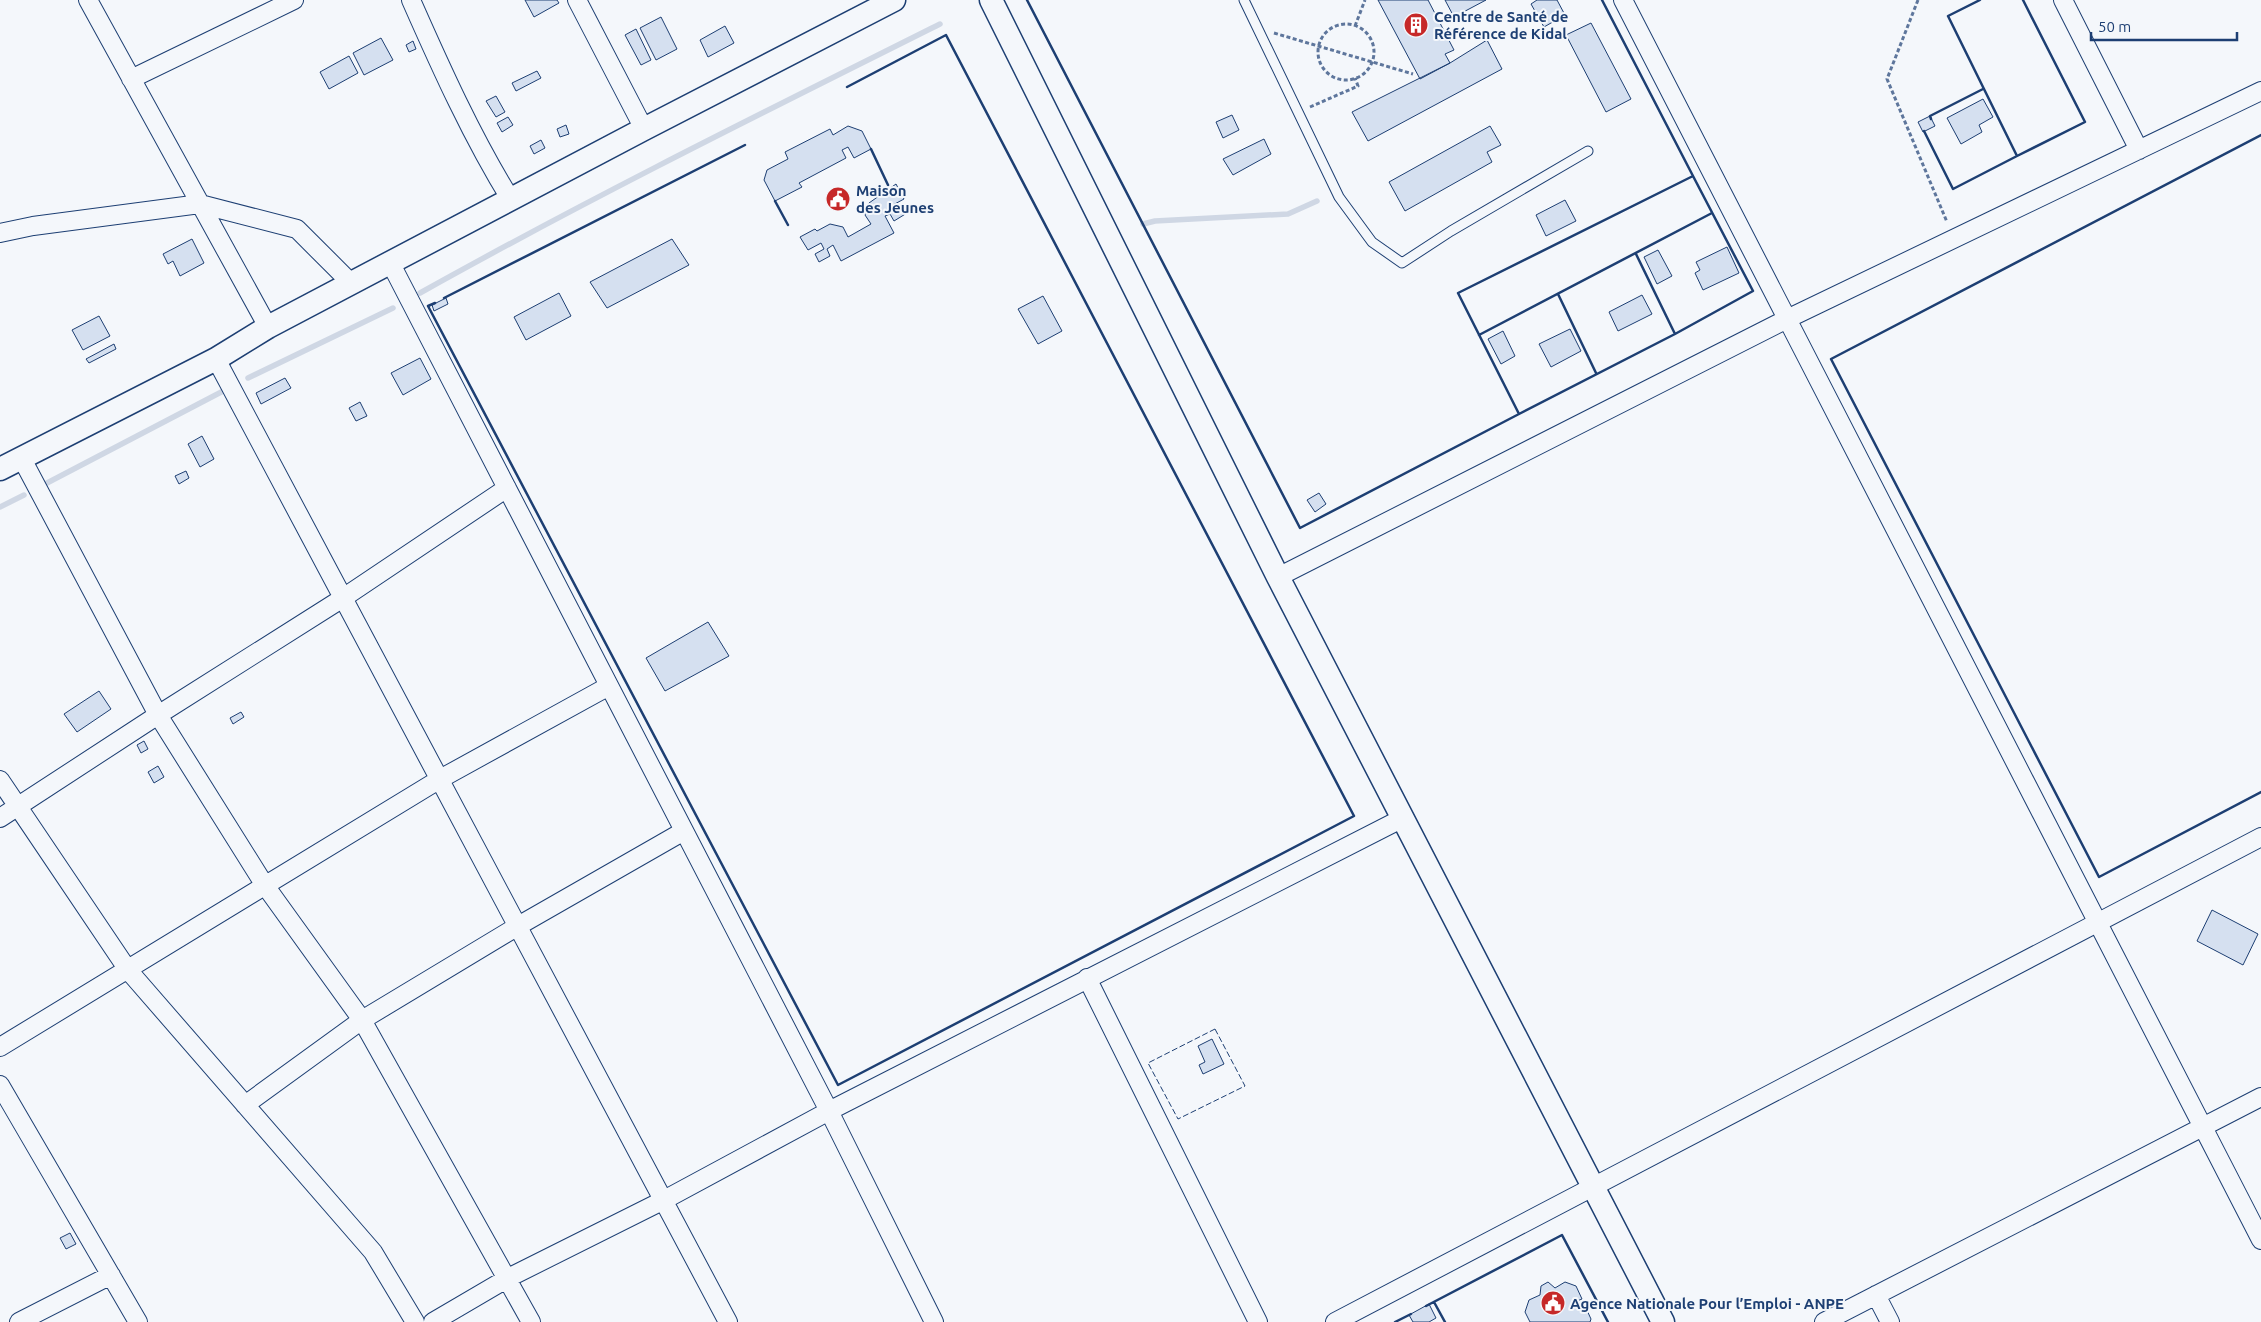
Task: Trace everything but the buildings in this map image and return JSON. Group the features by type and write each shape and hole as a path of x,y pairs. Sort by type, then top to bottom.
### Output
{"street":[{"path":"88,0 268,327"},
{"path":"131,78 294,0"},
{"path":"411,0 485,158 511,200"},
{"path":"576,0 644,129"},
{"path":"0,469 216,359 268,327 894,0"},
{"path":"990,0 1278,577 1662,1322"},
{"path":"1622,0 2261,1240"},
{"path":"2063,0 2139,150"},
{"path":"1278,577 1787,319 2261,91"},
{"path":"0,233 33,226 200,204 296,229 352,284"},
{"path":"391,264 829,1111 934,1322"},
{"path":"216,359 728,1322"},
{"path":"22,457 158,715 264,884 362,1020 531,1322"},
{"path":"0,818 343,598 507,488"},
{"path":"0,1047 128,970 264,884 440,779 609,686"},
{"path":"0,780 128,970 373,1252 414,1322"},
{"path":"433,1322 508,1278 664,1200 829,1111 1403,818"},
{"path":"245,1105 362,1020 518,926 684,831"},
{"path":"1335,1322 2097,921 2261,837"},
{"path":"1087,978 1258,1322"},
{"path":"0,1085 138,1322"},
{"path":"1824,1322 2261,1097"},
{"path":"19,1322 111,1275"},
{"path":"1876,1295 1890,1322"}],"lane":[{"path":"1244,0 1339,197 1372,242 1402,263 1451,231 1588,151"}],"path":[{"path":"1356,26 1365,0"},
{"path":"1918,0 1887,78 1954,238"},
{"path":"1346,23 1356,26 1363,29 1374,44 1373,63 1362,76 1345,81 1329,76 1318,62 1318,45 1328,29 1346,23"},
{"path":"1257,28 1413,74"},
{"path":"1298,112 1358,86 1355,78"}],"waterway":[{"path":"420,293 613,189 940,24"},
{"path":"1143,224 1155,221 1288,214 1317,201"},
{"path":"248,378 393,308"},
{"path":"47,483 227,389"},
{"path":"0,507 24,495"}],"fence":[{"path":"1215,1029 1245,1086 1178,1119 1148,1063 1215,1029"}],"wall":[{"path":"1027,0 1300,528 1519,414 1458,293 1693,176 1602,0"},
{"path":"1924,131 1953,189 2017,156 1948,16 1980,0"},
{"path":"2017,156 2085,122 2023,0"},
{"path":"435,303 428,306 838,1085 1354,816 946,35 847,87"},
{"path":"1931,119 1930,116 1983,89"},
{"path":"2261,135 1831,359 2099,877 2261,792"},
{"path":"444,298 745,145"},
{"path":"871,149 888,185"},
{"path":"1519,414 1675,334 1753,291 1693,176"},
{"path":"775,201 788,225"},
{"path":"1479,335 1712,213"},
{"path":"1636,254 1675,334"},
{"path":"1558,294 1596,373"},
{"path":"1426,1306 1562,1235 1608,1322"},
{"path":"1434,1302 1445,1322"},
{"path":"1395,1322 1411,1314"}],"place":[{"name":"Centre de Santé de Référence de Kidal","path":"1416,25"},
{"name":"Maison des Jeunes","path":"838,199"},
{"name":"Agence Nationale Pour l’Emploi - ANPE","path":"1553,1303"}]}
